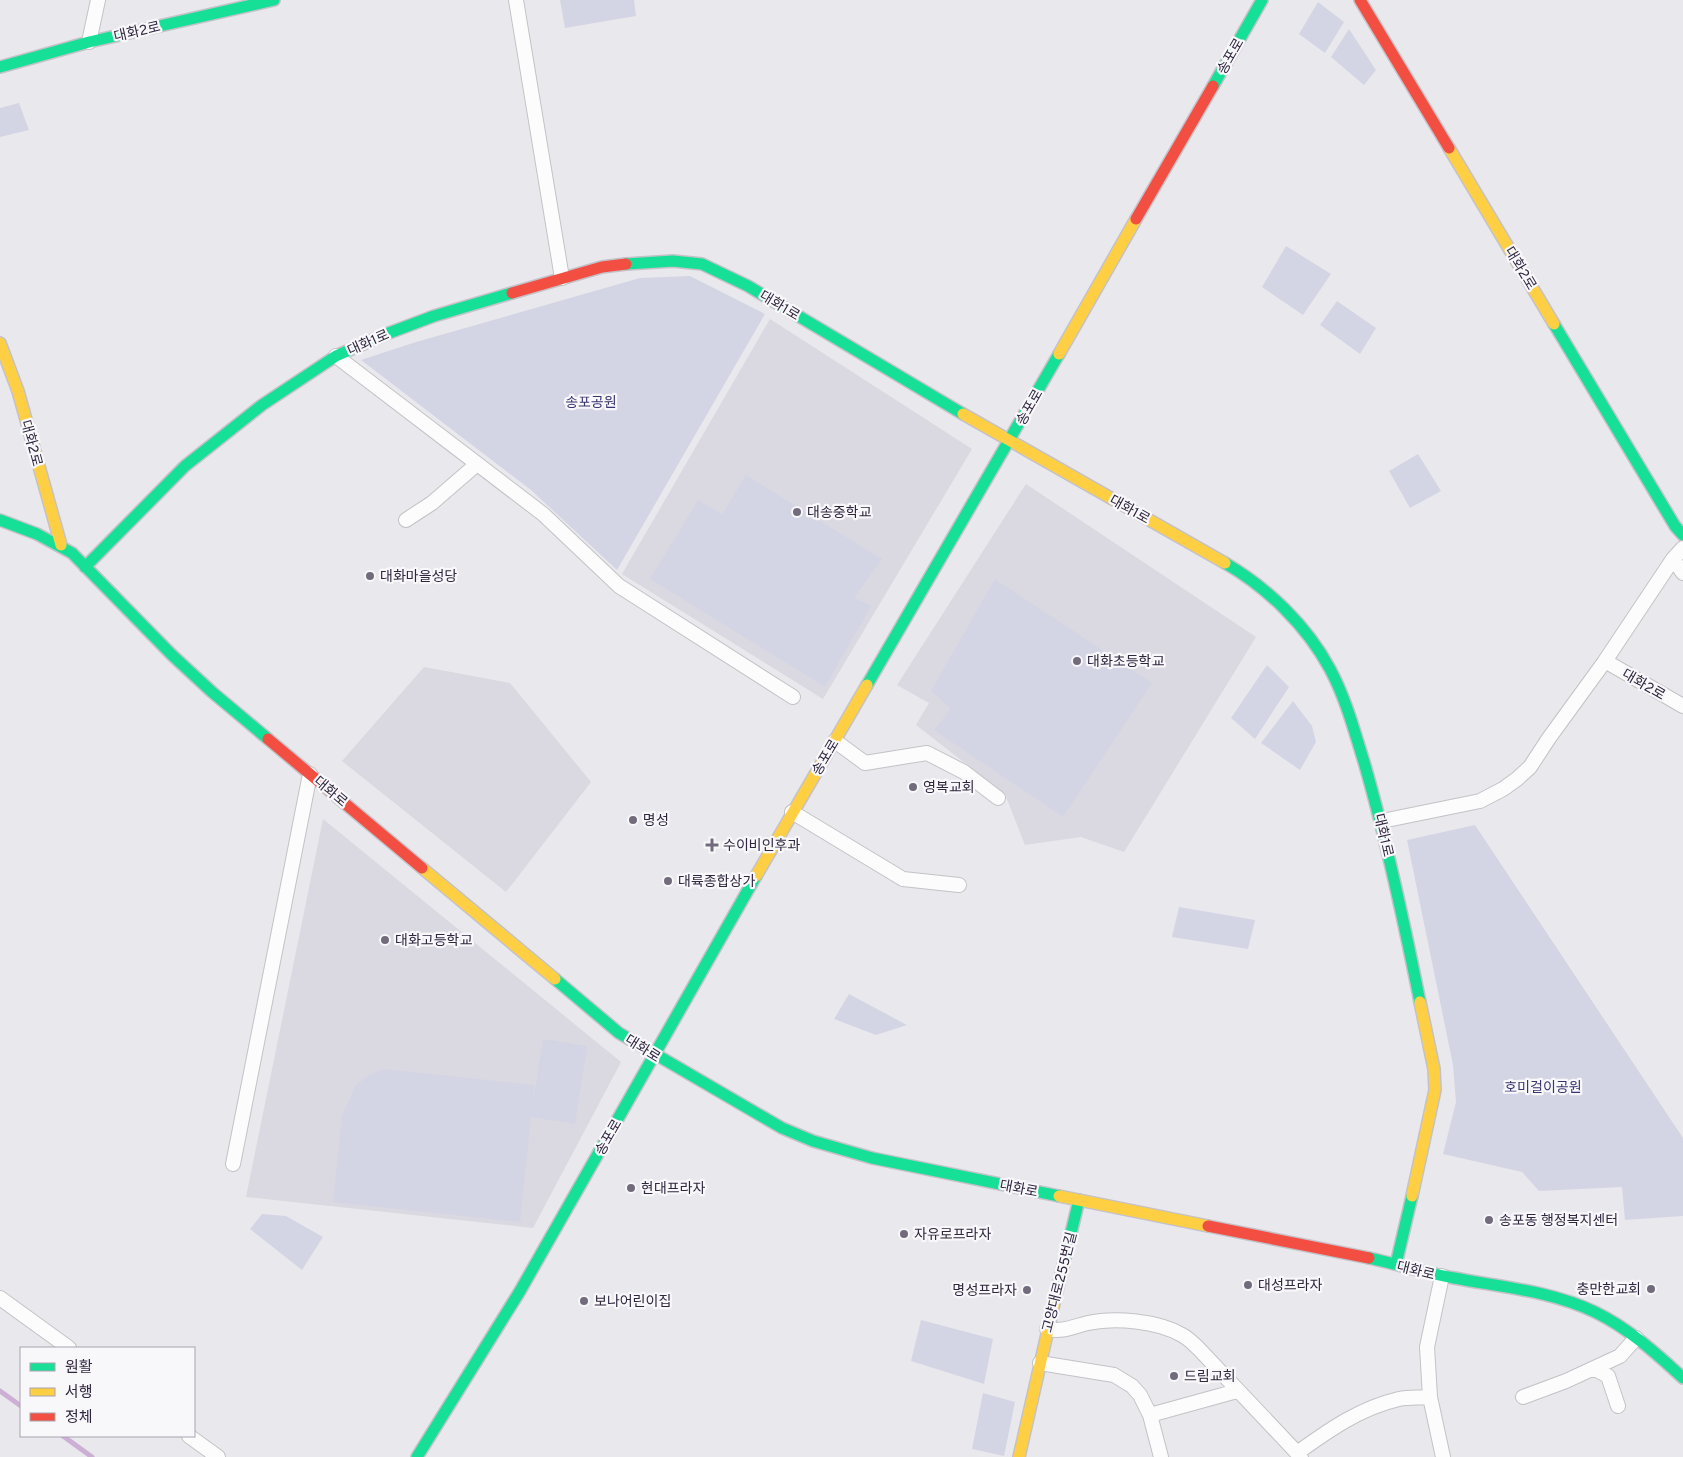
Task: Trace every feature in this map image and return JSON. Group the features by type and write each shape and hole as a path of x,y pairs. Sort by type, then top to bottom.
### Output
{"street":[{"path":"89,42 98,0"},
{"name":"대화2로","path":"0,66 89,42 274,0"},
{"path":"516,0 562,278"},
{"name":"송포로","path":"417,1457 520,1291 792,812 1009,442 1262,0"},
{"name":"대화2로","path":"1360,0 1675,526 1683,535"},
{"name":"대화1로","path":"86,567 185,466 262,405 336,356 381,336 434,316 562,278 637,262 673,260 702,264 748,286 1009,442 1216,556 1269,594 1308,636 1324,658 1351,717 1382,821 1435,1076 1435,1090 1431,1113 1396,1264"},
{"name":"대화2로","path":"0,343 18,391 61,545"},
{"name":"대화1로","path":"336,356 543,514 619,586 793,697"},
{"path":"406,520 432,503 477,464"},
{"name":"대화로","path":"0,520 17,525 61,545 86,567 172,656 212,692 619,1033 782,1128 813,1141 872,1158 1396,1264 1442,1276 1518,1289 1572,1302 1622,1327 1683,1378"},
{"path":"1382,821 1480,801 1517,779 1530,767 1605,661 1673,559 1683,548"},
{"path":"1673,559 1683,574"},
{"name":"대화2로","path":"1605,661 1683,706"},
{"path":"835,740 865,763 927,754 964,772 998,798"},
{"path":"233,1164 310,774"},
{"path":"792,812 903,880 959,885"},
{"name":"고양대로255번길","path":"1019,1457 1047,1329 1079,1200"},
{"name":"대화로","path":"1442,1276 1427,1347 1430,1397 1443,1457"},
{"path":"0,1298 68,1347"},
{"path":"1047,1329 1060,1331 1088,1323 1128,1320 1170,1330 1189,1339 1299,1455 1338,1424 1366,1409 1400,1399 1430,1397"},
{"path":"1523,1397 1595,1369 1620,1356 1636,1338"},
{"path":"1040,1364 1104,1373 1123,1379 1140,1395 1150,1415 1161,1457"},
{"path":"1595,1369 1608,1376 1618,1406"},
{"path":"1150,1415 1237,1391"},
{"path":"190,1437 218,1457"}],"shaded area":[{"name":"대송중학교","path":"770,319 972,449 823,699 622,574"},
{"name":"대화초등학교","path":"1026,484 1256,637 1124,852 1081,837 1025,845 1005,794 916,725 929,703 897,685"},
{"path":"424,667 510,683 591,782 506,892 342,761"},
{"name":"대화고등학교","path":"323,819 621,1062 533,1228 246,1197"}],"green space":[{"path":"560,0 634,0 636,16 565,28"},
{"path":"1318,2 1344,22 1325,53 1299,34"},
{"path":"1349,29 1376,70 1364,85 1331,57"},
{"path":"19,103 29,130 0,137 0,108"},
{"path":"1286,246 1331,274 1303,315 1262,287"},
{"name":"송포공원","path":"690,276 765,314 617,570 531,490 361,360 416,342 640,278"},
{"path":"1337,301 1376,328 1360,354 1320,325"},
{"path":"1418,454 1441,491 1410,508 1389,471"},
{"path":"746,475 882,559 854,598 871,606 825,687 650,579 698,500 722,514"},
{"path":"995,579 1152,683 1063,817 934,730 951,709 931,691"},
{"path":"1267,665 1289,687 1255,739 1231,718"},
{"path":"1293,701 1312,726 1316,742 1300,770 1261,743"},
{"name":"호미걸이공원","path":"1475,825 1683,1138 1683,1216 1625,1220 1622,1187 1539,1191 1522,1172 1443,1154 1456,1102 1453,1065 1407,840"},
{"path":"1179,907 1255,920 1248,949 1172,937"},
{"path":"849,994 907,1025 876,1035 834,1019"},
{"path":"543,1039 587,1046 575,1124 531,1117 520,1222 333,1202 342,1115 356,1085 369,1075 384,1069 534,1085 533,1102"},
{"path":"262,1214 286,1216 323,1237 302,1270 250,1229"},
{"path":"921,1320 993,1339 984,1384 911,1361"},
{"path":"983,1393 1015,1402 1004,1456 972,1449"}],"waterway":[{"path":"0,1391 20,1405"},
{"path":"64,1437 92,1457"}],"traffic: fast":[{"path":"0,67 89,42 274,0"},
{"path":"1213,86 1262,0"},
{"path":"626,264 673,261 702,264 748,286 963,414"},
{"path":"85,567 185,466 262,405 336,356 381,336 434,316 512,293"},
{"path":"1554,324 1675,526 1683,535"},
{"path":"867,685 1059,354"},
{"path":"0,520 37,534 72,553 172,655 212,692 268,739"},
{"path":"1225,563 1256,584 1285,609 1321,653 1336,680 1353,726 1380,822 1420,1002"},
{"path":"417,1457 520,1291 756,876"},
{"path":"555,979 619,1033 782,1128 813,1141 872,1158 1059,1196"},
{"path":"1396,1264 1412,1196"},
{"path":"1055,1299 1079,1200"},
{"path":"1369,1258 1443,1276 1544,1294 1578,1305 1607,1318 1630,1333 1683,1378"}],"traffic: slow":[{"path":"1449,148 1554,324"},
{"path":"1059,354 1136,219"},
{"path":"0,343 18,391 61,545"},
{"path":"963,414 1225,563"},
{"path":"756,876 867,685"},
{"path":"422,868 555,979"},
{"path":"1412,1196 1435,1090 1434,1069 1420,1002"},
{"path":"1059,1196 1208,1226"},
{"path":"1019,1457 1055,1299"}],"traffic: jam":[{"path":"1360,0 1449,148"},
{"path":"1136,219 1213,86"},
{"path":"512,293 602,267 626,264"},
{"path":"268,739 422,868"},
{"path":"1208,1226 1369,1258"}],"place":[{"name":"대송중학교","path":"797,512"},
{"name":"대화마을성당","path":"370,576"},
{"name":"대화초등학교","path":"1077,661"},
{"name":"영복교회","path":"913,787"},
{"name":"명성","path":"633,820"},
{"name":"수이비인후과","path":"712,845"},
{"name":"대륙종합상가","path":"668,881"},
{"name":"대화고등학교","path":"385,940"},
{"name":"현대프라자","path":"631,1188"},
{"name":"송포동 행정복지센터","path":"1489,1220"},
{"name":"자유로프라자","path":"904,1234"},
{"name":"대성프라자","path":"1248,1285"},
{"name":"충만한교회","path":"1651,1289"},
{"name":"명성프라자","path":"1027,1290"},
{"name":"보나어린이집","path":"584,1301"},
{"name":"드림교회","path":"1174,1376"}]}
